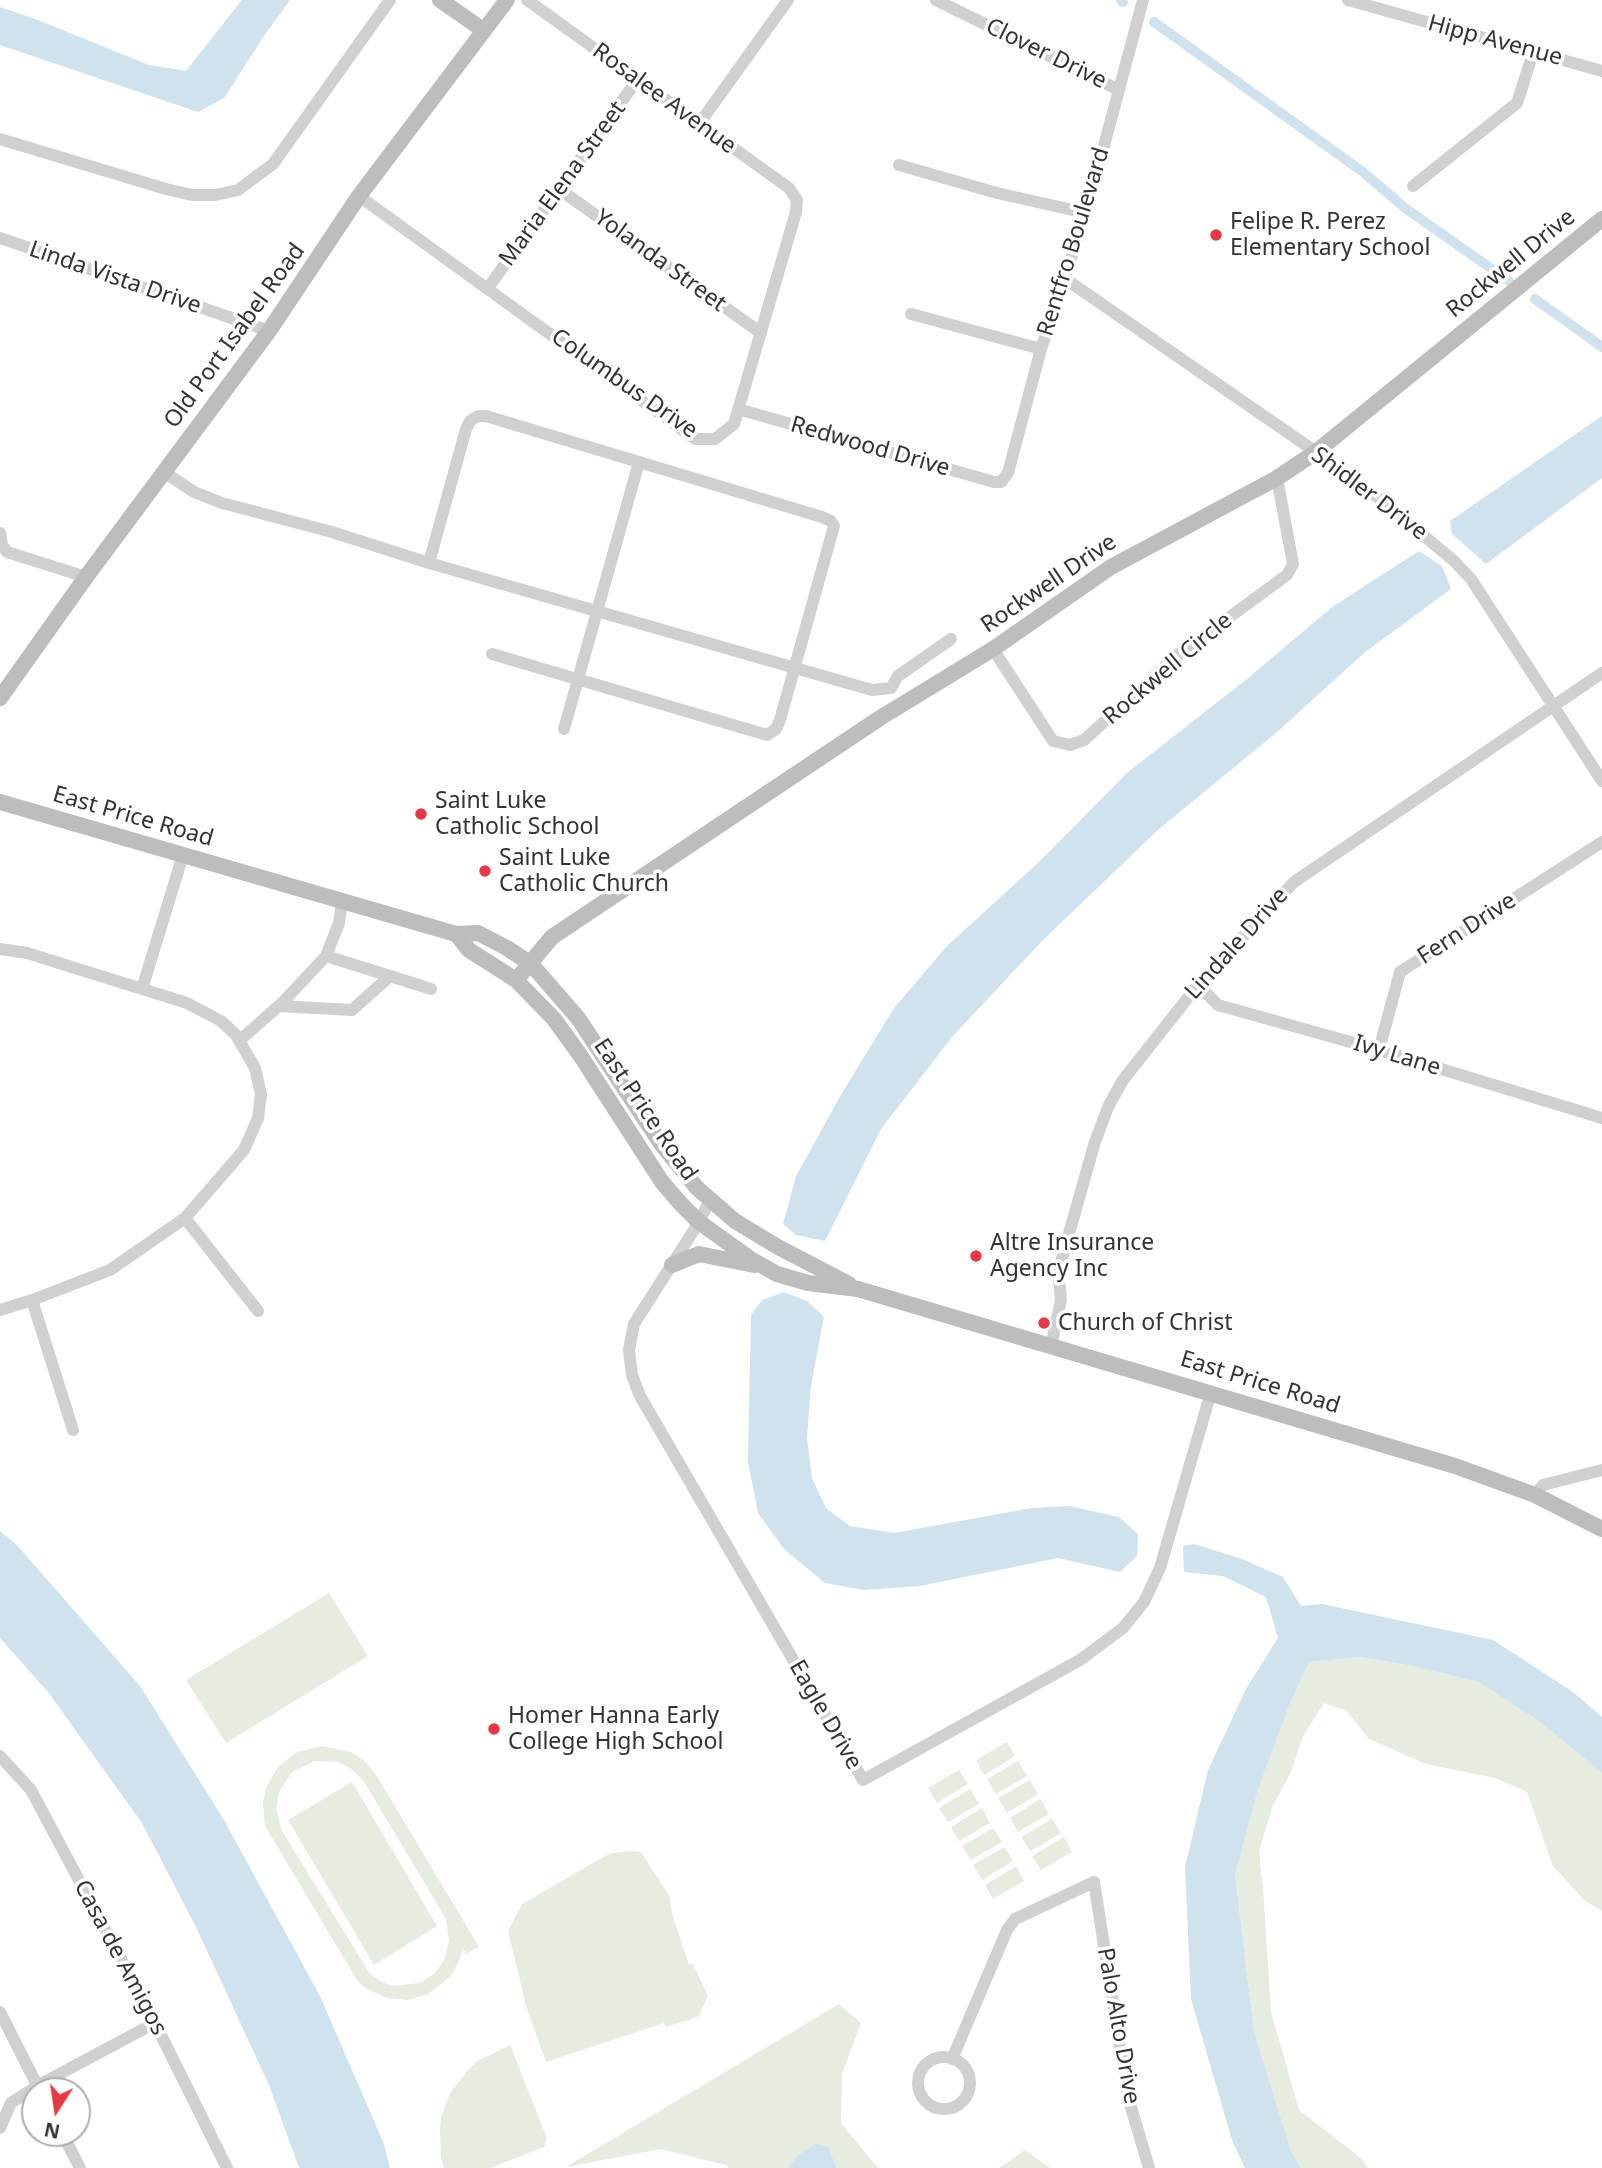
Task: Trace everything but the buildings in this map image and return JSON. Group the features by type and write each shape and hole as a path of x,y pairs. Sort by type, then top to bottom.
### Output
{"main road":[{"path":"440,0 483,30"},
{"name":"Old Port Isabel Road","path":"0,698 86,577 270,331 359,197 507,0"},
{"name":"Rockwell Drive","path":"516,980 552,937 901,705 993,649 1111,567 1277,478 1316,452 1602,219"},
{"name":"East Price Road","path":"0,802 456,934 478,933 531,964 578,1018 662,1145 697,1188 735,1221 763,1239 858,1289"},
{"name":"East Price Road","path":"456,934 469,950 516,980 554,1019 662,1182 699,1222 751,1260 777,1274 808,1283 858,1289 1465,1469 1535,1495 1602,1529"},
{"path":"672,1265 699,1254 765,1267"}],"street":[{"path":"0,139 192,195 215,195 239,190 273,164 390,0"},
{"name":"Rosalee Avenue","path":"527,0 789,188 797,200"},
{"path":"699,124 788,0"},
{"name":"Clover Drive","path":"936,0 1119,90"},
{"name":"Rentfro Boulevard","path":"1001,482 1008,473 1041,349 1086,213 1143,0"},
{"name":"Hipp Avenue","path":"1348,0 1602,71"},
{"path":"1413,186 1517,103 1534,50"},
{"name":"Maria Elena Street","path":"488,288 637,80"},
{"path":"899,165 997,193 1086,213"},
{"name":"Yolanda Street","path":"559,189 761,333"},
{"name":"Columbus Drive","path":"359,197 695,439 715,439 734,425 796,212 797,200"},
{"name":"Linda Vista Drive","path":"0,238 270,331"},
{"name":"Shidler Drive","path":"1064,278 1316,452 1380,499 1454,561 1471,579 1602,781"},
{"path":"911,314 1041,349"},
{"name":"Redwood Drive","path":"738,409 1001,482"},
{"path":"429,563 466,429 474,418 486,416 831,521 834,526 834,534 780,720 776,729 767,735 492,654"},
{"path":"564,729 639,462"},
{"path":"164,472 194,492 222,503 332,531 429,563 818,674 832,671 891,688 901,705"},
{"name":"Rockwell Circle","path":"993,649 1053,741 1070,745 1084,740 1179,654 1287,575 1293,564 1277,478"},
{"path":"0,533 2,545 7,552 86,577"},
{"path":"891,688 898,676 951,639"},
{"name":"Lindale Drive","path":"1052,1346 1061,1300 1061,1262 1094,1145 1108,1107 1122,1080 1198,985 1294,882 1602,673"},
{"name":"Fern Drive","path":"1379,1050 1400,972 1602,842"},
{"path":"142,989 183,855"},
{"path":"239,1041 279,1006 326,956 339,923 342,901"},
{"path":"0,949 27,953 187,1003 221,1021 239,1041 255,1068 261,1094 258,1118 244,1150 184,1218 110,1270 0,1310"},
{"path":"326,956 431,989"},
{"path":"279,1006 352,1010 390,976"},
{"name":"Ivy Lane","path":"1198,985 1218,1005 1379,1050 1602,1118"},
{"name":"Eagle Drive","path":"710,1199 699,1222 634,1324 629,1350 632,1375 640,1396 863,1780 1080,1660 1123,1628 1143,1602 1160,1568 1211,1392"},
{"path":"184,1218 258,1311"},
{"path":"32,1300 73,1430"},
{"path":"1535,1495 1543,1485 1602,1470"},
{"name":"Casa de Amigos","path":"0,1756 32,1790 155,2023 227,2168"},
{"name":"Palo Alto Drive","path":"952,2059 1007,1930 1015,1919 1094,1882 1128,2097 1149,2168"},
{"path":"0,2012 32,2077"},
{"path":"58,2077 155,2023"},
{"path":"936,2059 952,2059 966,2069 970,2086 962,2102 946,2109 937,2108 930,2105 920,2092 920,2076 929,2063 936,2059"},
{"path":"0,2128 10,2103 21,2097"},
{"path":"69,2147 80,2168"}],"shaded area":[{"path":"329,1593 368,1656 226,1743 186,1680"},
{"path":"1360,1657 1479,1682 1540,1722 1602,1773 1602,1911 1585,1901 1553,1866 1527,1792 1495,1778 1426,1764 1369,1739 1347,1711 1324,1703 1303,1736 1291,1772 1273,1805 1259,1851 1271,2012 1299,2110 1362,2159 1368,2168 1301,2168 1291,2151 1254,2031 1235,1875 1258,1790 1289,1706 1309,1662"},
{"path":"1007,1742 1015,1756 984,1775 976,1760"},
{"path":"321,1746 351,1752 363,1760 375,1773 479,1947 466,1954 463,1948 450,1977 428,1994 408,2000 387,1998 365,1988 357,1980 265,1826 263,1802 266,1788 278,1767 295,1753","holes":["315,1761 339,1762 363,1780 446,1919 449,1940 445,1958 435,1973 420,1983 393,1986 370,1974 282,1831 276,1809 279,1792 292,1772"]},
{"path":"1018,1761 1027,1776 996,1794 987,1779"},
{"path":"959,1770 968,1784 937,1803 928,1788"},
{"path":"1030,1780 1038,1794 1007,1813 998,1798"},
{"path":"352,1782 437,1926 374,1965 288,1820"},
{"path":"970,1789 979,1804 948,1822 939,1808"},
{"path":"1041,1799 1049,1814 1018,1832 1010,1818"},
{"path":"982,1808 990,1823 959,1841 951,1827"},
{"path":"1052,1819 1061,1833 1030,1851 1021,1837"},
{"path":"993,1828 1002,1842 971,1860 962,1846"},
{"path":"1064,1837 1072,1852 1041,1870 1032,1856"},
{"path":"1005,1847 1013,1861 982,1880 973,1865"},
{"path":"641,1852 670,1897 672,1914 689,1965 693,1964 708,1996 699,2016 666,2027 664,2023 546,2062 526,2006 508,1931 522,1904 609,1854"},
{"path":"1016,1866 1024,1881 993,1899 985,1885"},
{"path":"839,2004 861,2023 842,2074 841,2123 878,2168 837,2168 828,2147 797,2156 787,2168 729,2168 661,2149 566,2167"},
{"path":"510,2045 547,2138 544,2147 490,2168 444,2168 441,2158 441,2117 450,2093 478,2061"},
{"path":"1025,2150 1050,2168 999,2168"}],"water":[{"path":"242,0 290,0 224,98 198,112 0,45 0,7 149,65 186,71"},
{"path":"1602,416 1602,478 1486,564 1452,534 1450,521"},
{"path":"1419,551 1442,566 1451,589 1364,653 1276,733 1159,829 1042,941 952,1037 881,1129 825,1241 796,1235 783,1224 796,1176 842,1093 894,1008 947,946 1040,861 1128,772 1247,679 1332,607"},
{"path":"784,1292 807,1301 824,1317 811,1385 807,1438 812,1478 826,1508 850,1526 894,1533 1032,1508 1069,1506 1119,1517 1138,1534 1137,1556 1120,1572 1058,1558 920,1586 864,1590 825,1583 784,1549 758,1513 748,1462 751,1315 762,1300"},
{"path":"0,1531 16,1544 140,1686 224,1820 320,1996 384,2144 390,2168 299,2168 269,2085 196,1927 142,1823 48,1692 0,1638"},
{"path":"1194,1544 1242,1559 1283,1577 1301,1606 1322,1604 1493,1640 1573,1692 1602,1717 1602,1773 1540,1722 1479,1682 1360,1657 1309,1662 1289,1706 1258,1790 1235,1875 1254,2031 1291,2151 1301,2168 1245,2168 1232,2140 1191,1999 1185,1867 1208,1770 1246,1689 1278,1638 1266,1597 1223,1576 1184,1572 1183,1546"},
{"path":"815,2144 828,2147 837,2168 787,2168 797,2156"}],"waterway":[{"path":"1154,22 1363,172 1405,208 1509,281"},
{"path":"1535,299 1602,347"}],"place":[{"name":"Felipe R. Perez Elementary School","path":"1216,235"},
{"name":"Saint Luke Catholic School","path":"421,814"},
{"name":"Saint Luke Catholic Church","path":"485,871"},
{"name":"Altre Insurance Agency Inc","path":"976,1256"},
{"name":"Church of Christ","path":"1044,1323"},
{"name":"Homer Hanna Early College High School","path":"494,1729"}]}
